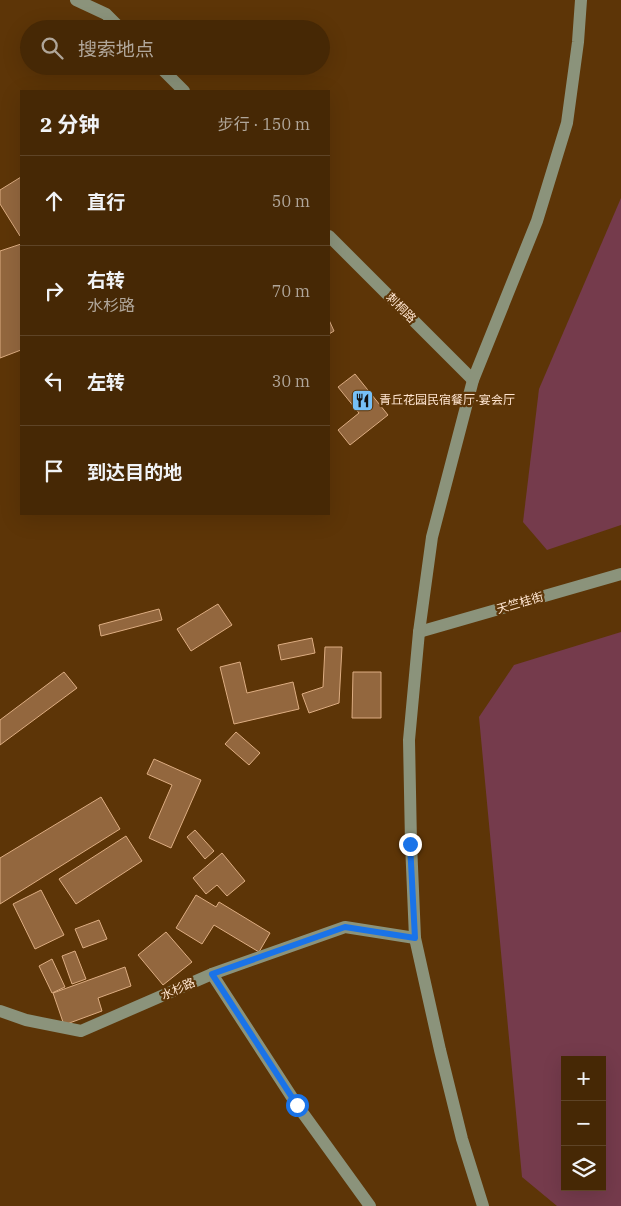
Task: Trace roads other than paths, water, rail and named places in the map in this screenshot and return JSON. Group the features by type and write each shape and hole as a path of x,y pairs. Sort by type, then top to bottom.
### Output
{"street":[{"path":"76,0 106,14 112,20"},
{"path":"483,1206 458,1122 415,938 410,844 409,740 419,632 432,537 473,380 537,221 566,123 578,42 581,0"},
{"path":"168,75 183,90"},
{"name":"刺桐路","path":"330,237 473,380"},
{"name":"天竺桂街","path":"419,632 621,574"},
{"name":"水杉路","path":"0,1012 26,1020 81,1031 212,974 345,927 415,938"},
{"path":"212,974 297,1105 370,1206"}],"place":[{"name":"青丘花园民宿餐厅·宴会厅","path":"363,400"}]}
